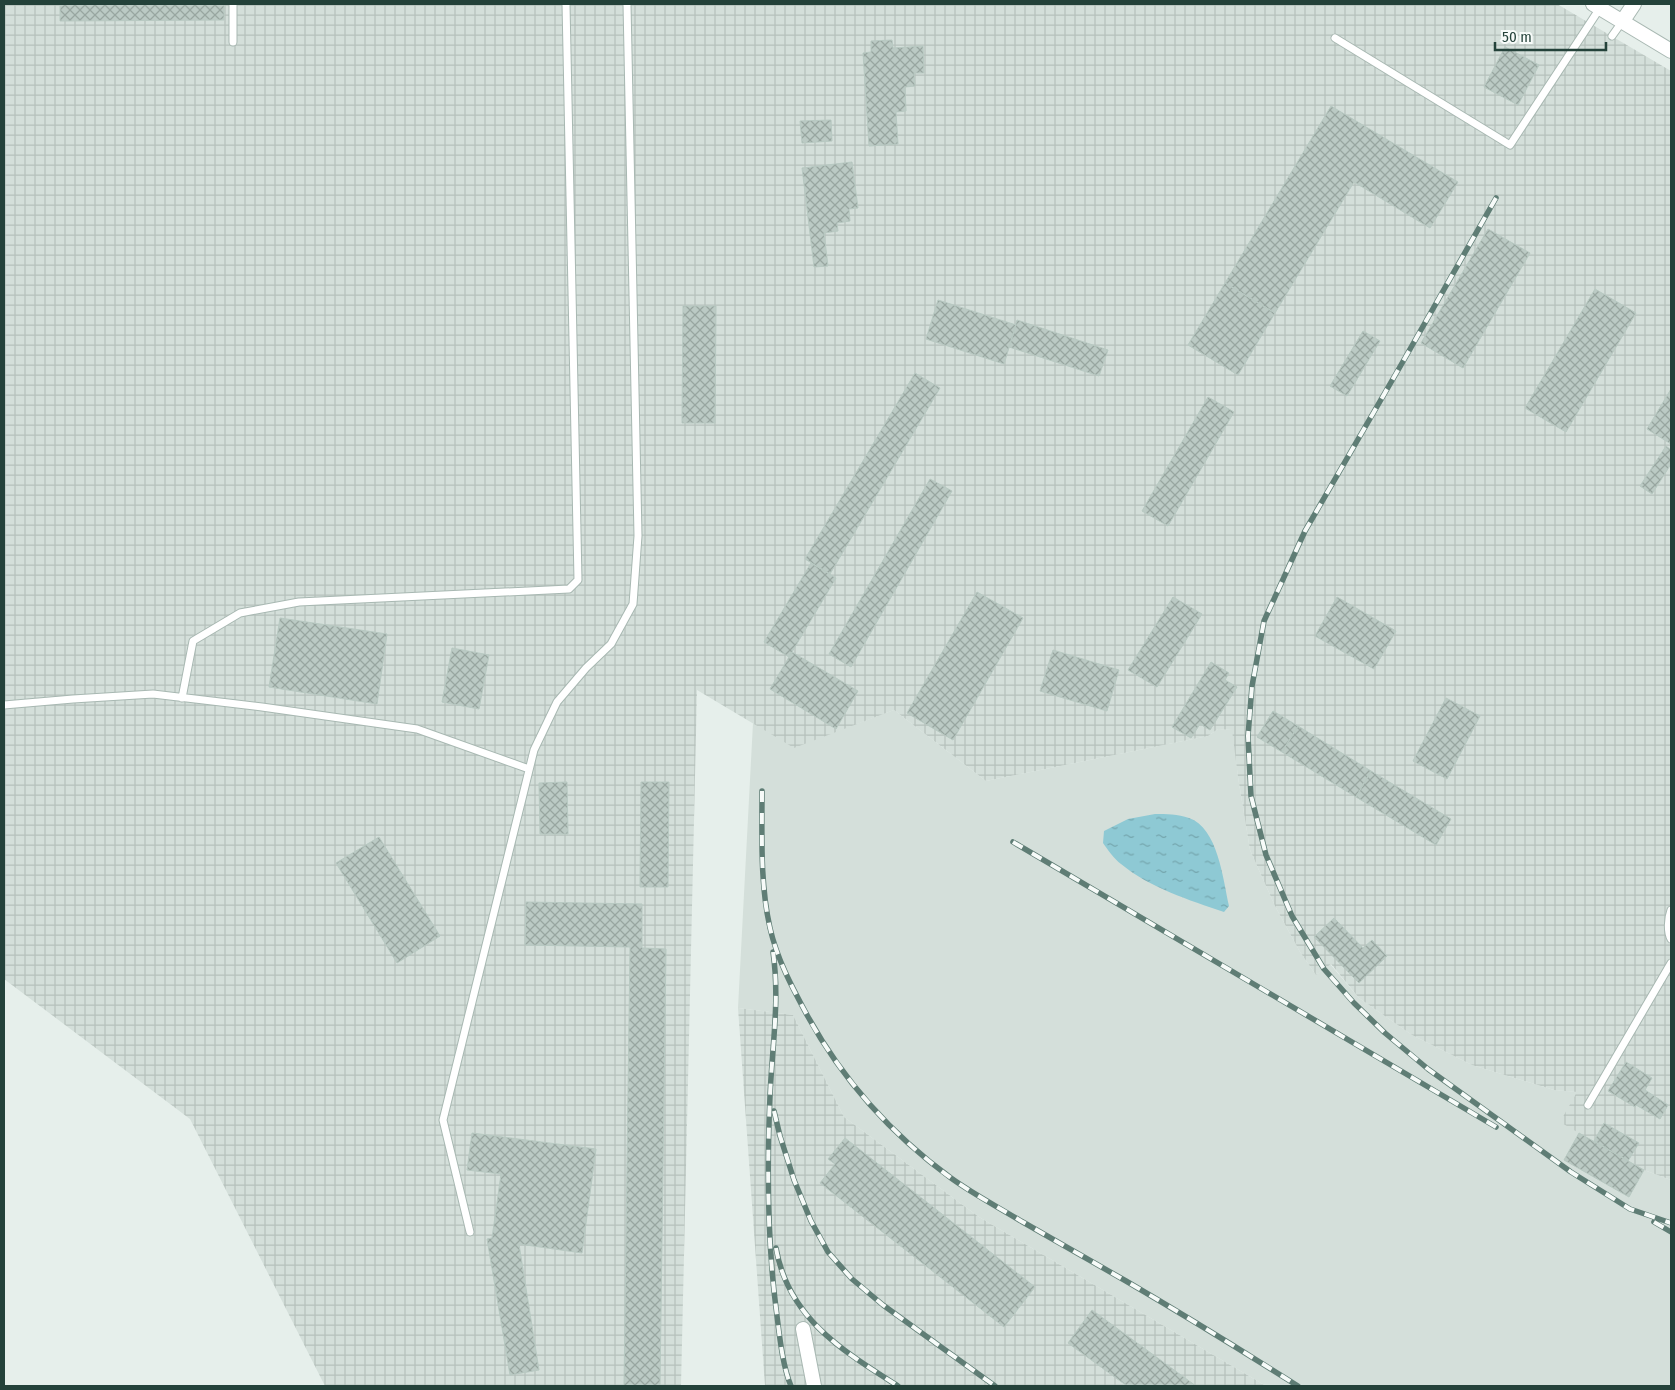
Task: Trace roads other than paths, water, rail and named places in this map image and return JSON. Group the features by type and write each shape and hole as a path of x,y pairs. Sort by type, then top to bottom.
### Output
{"street":[{"path":"1622,22 1634,4"},
{"path":"1597,6 1671,51"},
{"path":"802,1329 814,1386"}],"lane":[{"path":"233,4 233,42"},
{"path":"182,698 193,641 240,613 299,602 569,589 578,580 566,4"},
{"path":"470,1232 443,1120 534,750 557,702 586,668 611,644 633,604 638,536 627,4"},
{"path":"1336,38 1510,145 1597,6"},
{"path":"1612,36 1622,22"},
{"path":"4,705 153,694 417,730 529,770"},
{"path":"1671,910 1669,915 1669,935 1671,939"},
{"path":"1588,1105 1671,963"}],"water":[{"path":"1155,814 1189,818 1207,832 1218,856 1224,882 1229,906 1224,912 1157,887 1144,880 1118,862 1103,843 1104,831 1128,819"}],"railway":[{"path":"1496,198 1305,531 1264,621 1252,686 1248,736 1251,796 1266,855 1292,916 1324,969 1354,1003 1385,1033 1428,1069 1571,1172 1630,1209 1671,1223"},
{"path":"762,791 762,860 765,894 770,928 777,951 796,994 821,1039 852,1083 870,1104 929,1161 959,1184 1126,1281 1298,1386"},
{"path":"1013,842 1496,1127"},
{"path":"773,952 776,1006 769,1122 769,1229 780,1337 785,1368 791,1386"},
{"path":"774,1111 794,1180 811,1221 828,1252 852,1279 883,1305 995,1386"},
{"path":"1654,1222 1671,1232"},
{"path":"776,1248 782,1273 792,1294 805,1313 821,1330 857,1360 898,1386"}]}
